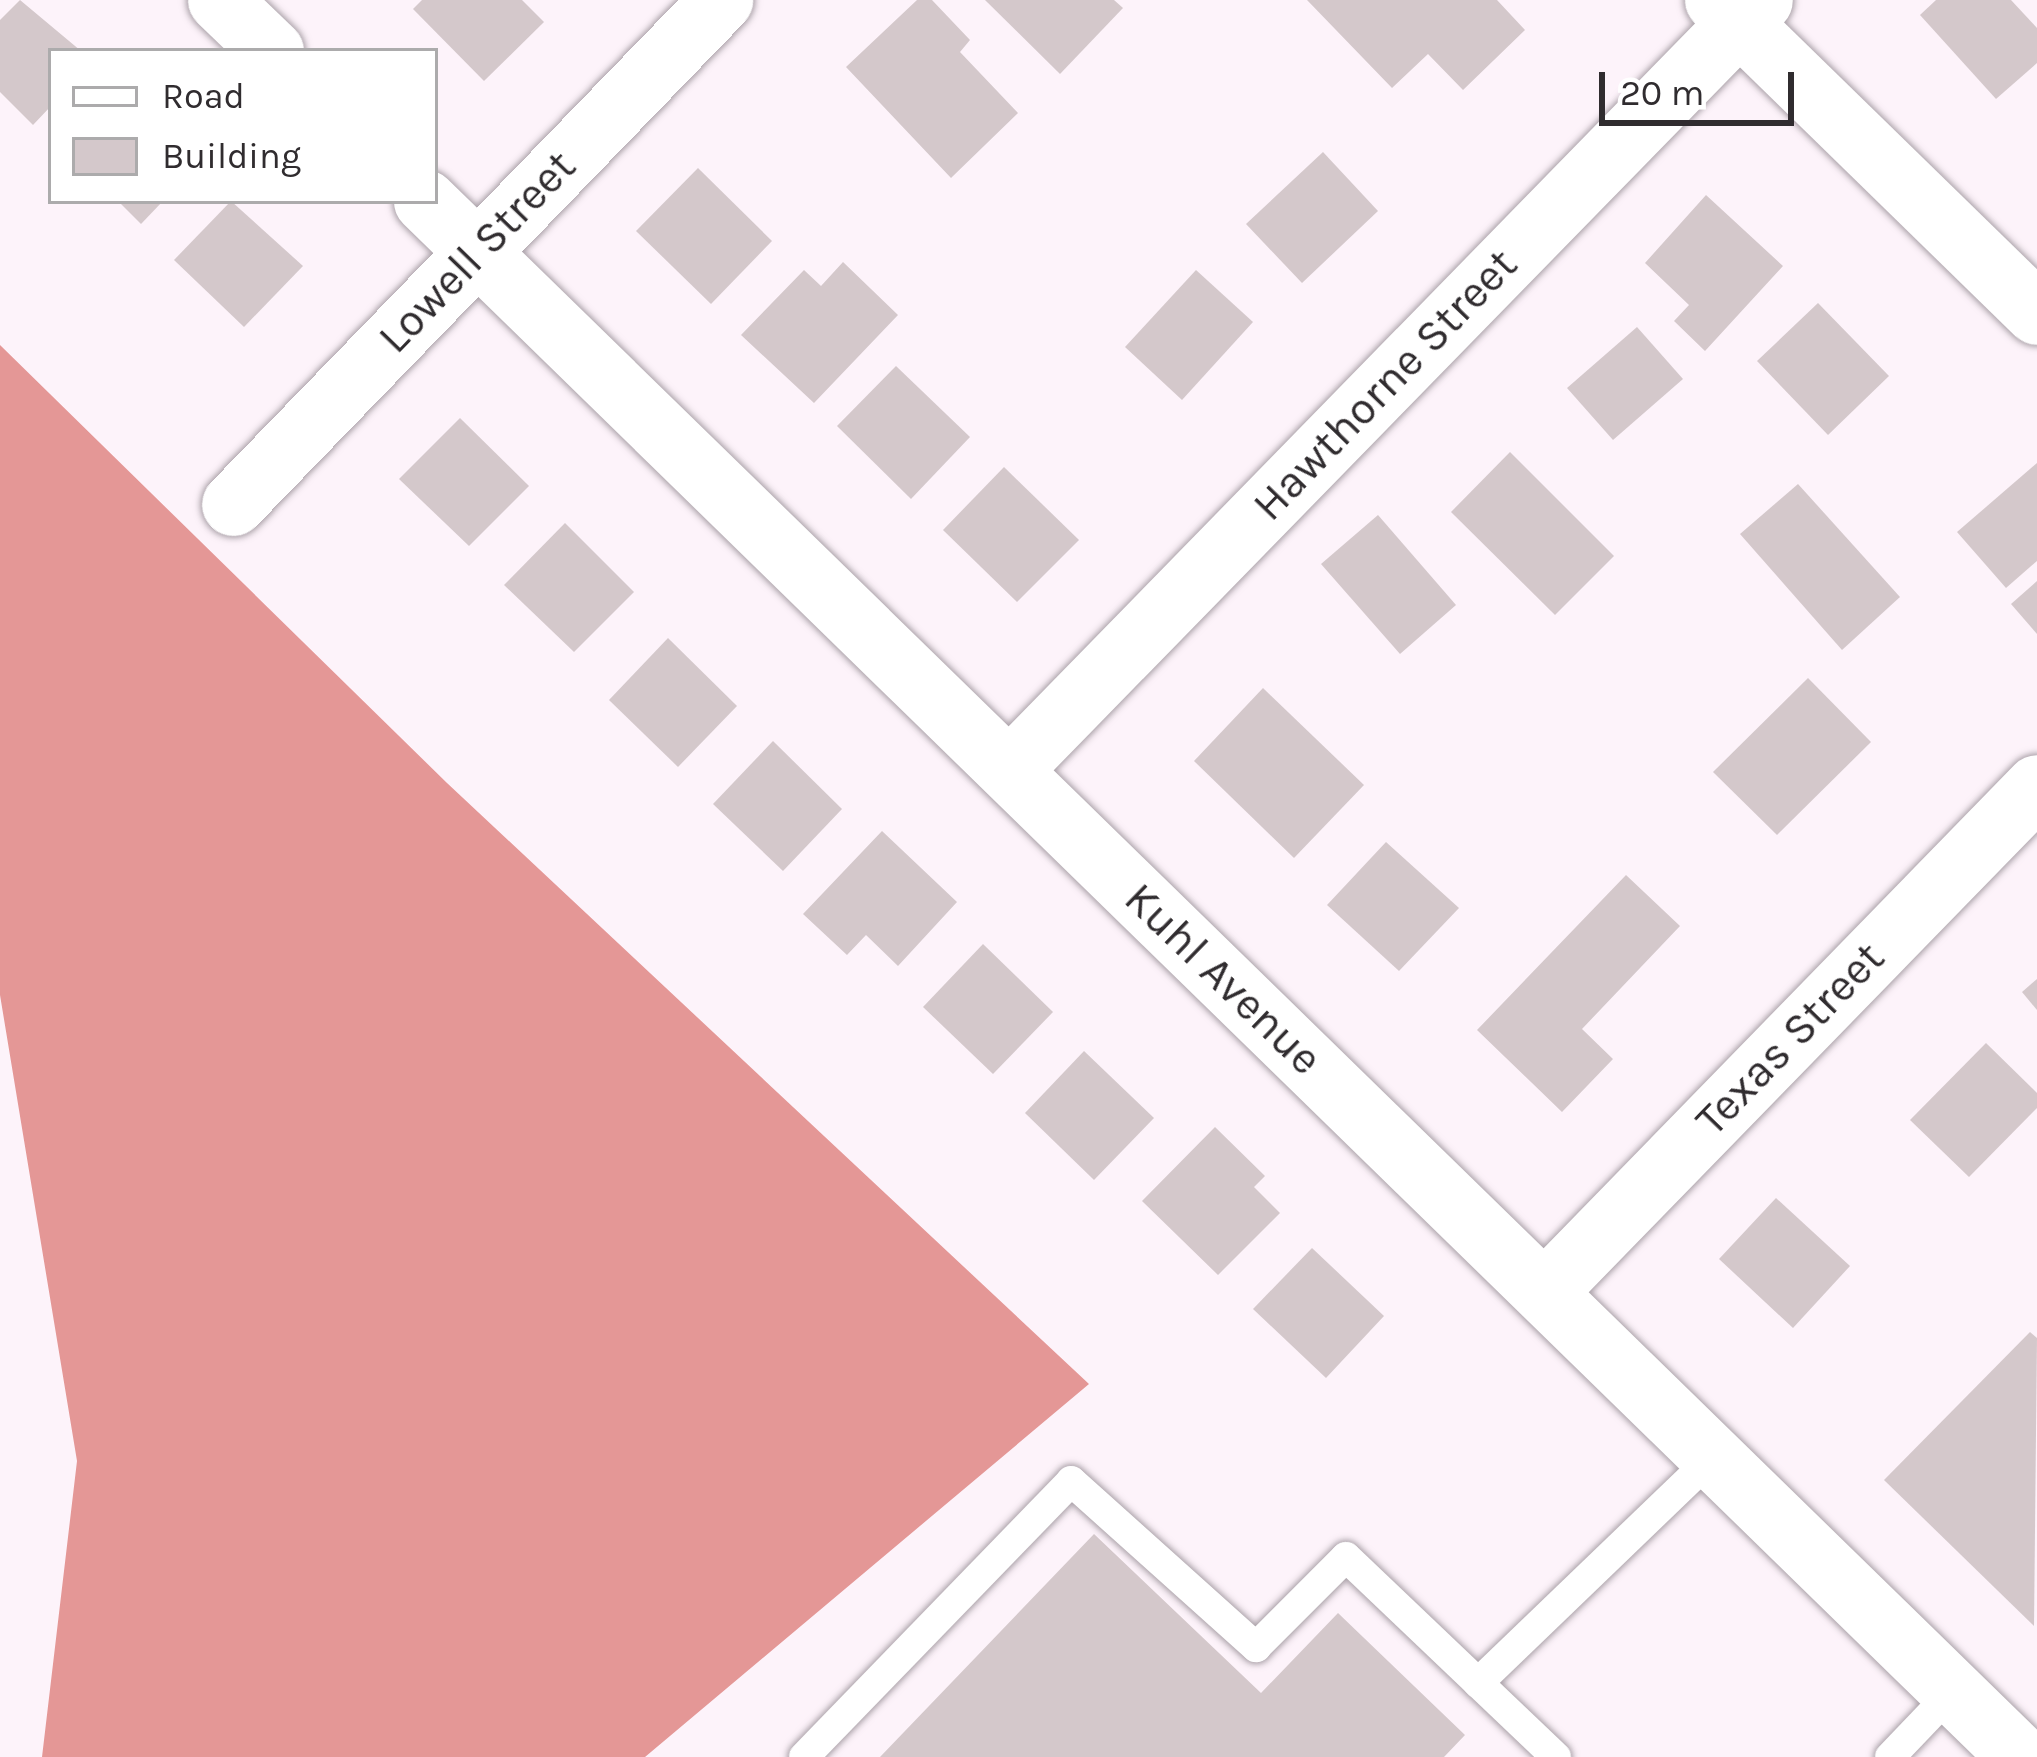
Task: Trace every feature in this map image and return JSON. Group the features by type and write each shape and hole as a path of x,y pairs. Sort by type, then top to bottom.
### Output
{"street":[{"path":"219,0 269,48"},
{"name":"Lowell Street","path":"232,504 721,0"},
{"path":"1738,8 2037,314"},
{"name":"Hawthorne Street","path":"1009,770 1738,8"},
{"name":"Kuhl Avenue","path":"428,204 2020,1757"},
{"name":"Texas Street","path":"1544,1292 2037,786"}],"lane":[{"path":"1478,1684 1715,1456"},
{"path":"804,1757 1071,1481 1256,1647 1346,1557 1556,1757"},
{"path":"1890,1757 1953,1691"}],"shaded area":[{"path":"0,345 447,783 1089,1384 645,1757 42,1757 77,1461 0,995"}],"building":[{"path":"20,0 77,48 48,48 48,109 33,125 0,92 0,20"},
{"path":"422,0 522,0 544,22 484,81 413,9"},
{"path":"917,0 932,0 970,40 960,52 1018,113 951,178 846,67"},
{"path":"985,0 1114,0 1123,8 1060,74"},
{"path":"1307,0 1497,0 1525,30 1463,90 1428,54 1392,88"},
{"path":"1936,0 2011,0 2037,28 2037,63 1996,99 1920,15"},
{"path":"1323,152 1378,211 1302,283 1246,224"},
{"path":"698,168 772,241 711,304 636,231"},
{"path":"1706,195 1783,266 1705,351 1674,321 1689,305 1645,263"},
{"path":"121,204 160,204 141,224"},
{"path":"228,204 234,204 303,266 244,327 174,260"},
{"path":"843,262 898,315 814,403 741,335 804,270 821,286"},
{"path":"1196,270 1253,322 1182,400 1125,347"},
{"path":"1818,303 1889,376 1828,435 1757,361"},
{"path":"1637,327 1683,379 1613,440 1567,388"},
{"path":"896,366 970,437 911,499 837,426"},
{"path":"460,418 529,486 469,546 399,479"},
{"path":"1510,452 1614,556 1555,615 1451,512"},
{"path":"2037,463 2037,561 2006,588 1957,532"},
{"path":"1004,467 1079,540 1017,602 943,530"},
{"path":"1798,484 1900,597 1842,650 1740,534"},
{"path":"1378,515 1456,605 1400,654 1321,564"},
{"path":"565,523 634,592 574,652 504,585"},
{"path":"2037,581 2037,634 2011,604"},
{"path":"668,638 737,706 678,767 609,700"},
{"path":"1808,678 1871,742 1777,835 1713,772"},
{"path":"1263,688 1364,785 1294,858 1194,761"},
{"path":"773,741 842,809 783,871 713,804"},
{"path":"882,831 957,902 898,966 866,935 847,955 803,914"},
{"path":"1386,842 1459,908 1399,971 1327,905"},
{"path":"1626,875 1680,926 1582,1029 1613,1059 1562,1112 1477,1030"},
{"path":"983,944 1053,1012 993,1074 923,1007"},
{"path":"2037,979 2037,1010 2022,992"},
{"path":"1986,1043 2037,1093 2037,1108 1969,1177 1910,1120"},
{"path":"1084,1051 1154,1118 1094,1180 1025,1113"},
{"path":"1215,1127 1265,1176 1254,1187 1280,1213 1218,1275 1142,1201"},
{"path":"1776,1198 1850,1266 1793,1328 1719,1259"},
{"path":"1312,1248 1384,1316 1326,1378 1253,1309"},
{"path":"2030,1332 2037,1338 2034,1626 1884,1480"},
{"path":"1094,1534 1261,1693 1338,1613 1465,1735 1444,1757 880,1757"}]}
